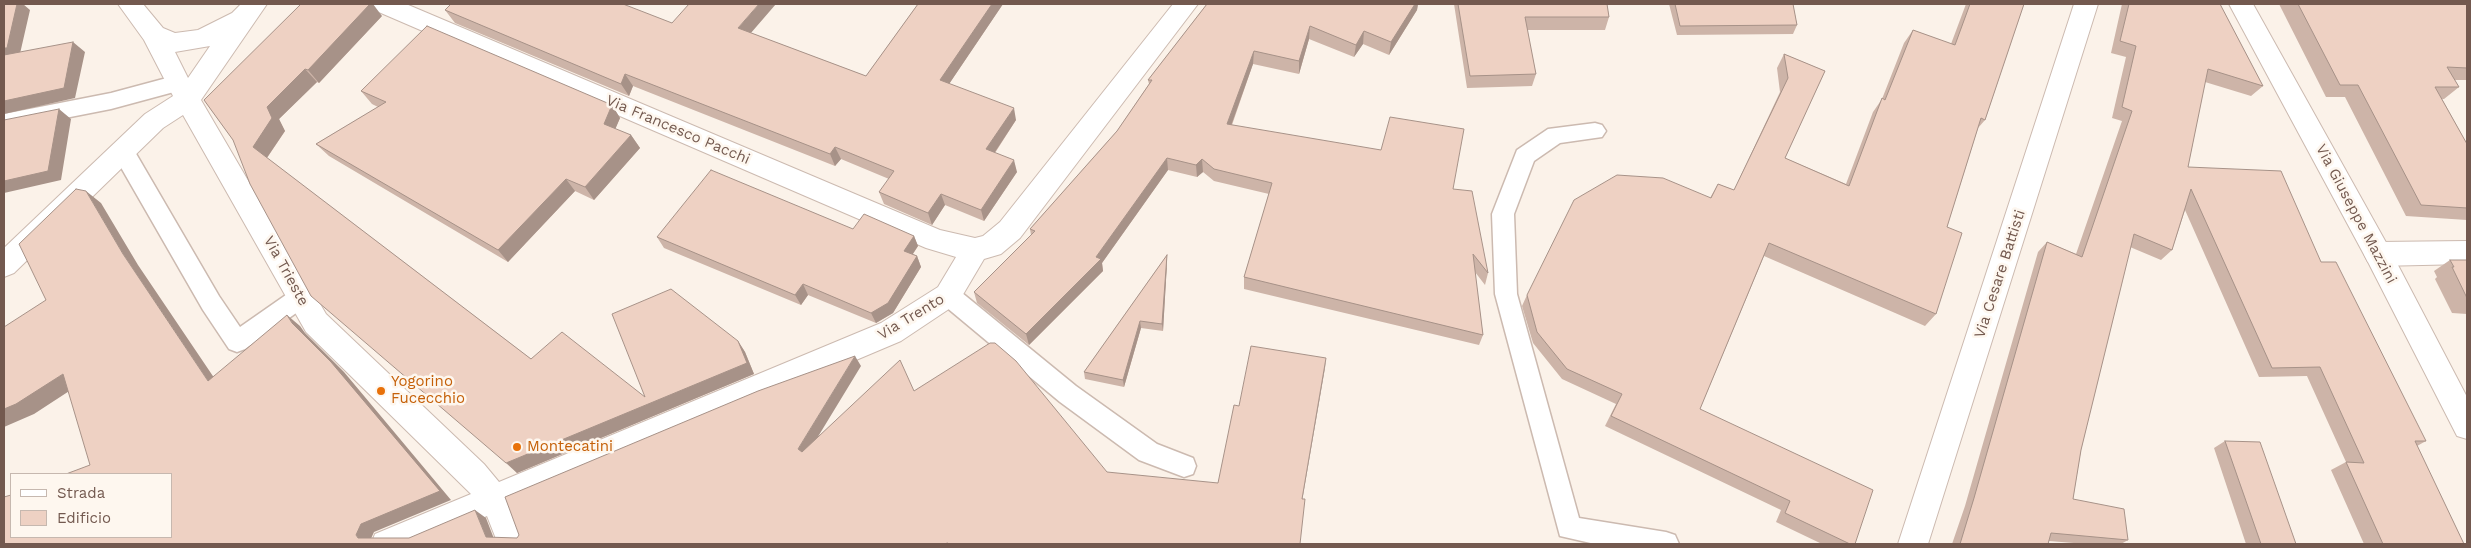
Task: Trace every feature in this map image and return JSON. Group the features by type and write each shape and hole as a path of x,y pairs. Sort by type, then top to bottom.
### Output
{"street":[{"name":"Via Trieste","path":"130,4 154,35 183,91 316,323 472,474 495,499"},
{"path":"154,35 173,43 203,39 249,11 269,4"},
{"name":"Via Francesco Pacchi","path":"383,4 936,240 974,250"},
{"path":"974,250 991,246 1010,230 1186,4"},
{"name":"Via Cesare Battisti","path":"1912,544 2086,4"},
{"name":"Via Giuseppe Mazzini","path":"2241,4 2378,254 2467,426"},
{"path":"4,265 183,91 249,11"},
{"name":"Via Trento","path":"386,544 891,332 948,295 974,250"},
{"path":"2378,254 2467,253"},
{"path":"495,499 513,544"}],"lane":[{"path":"4,122 111,101 183,91"},
{"path":"1595,131 1555,136 1525,156 1502,214 1506,294 1569,528 1666,544"},
{"path":"123,151 211,303 237,342 301,297"},
{"path":"948,295 1068,394 1148,452 1184,466"}],"building":[{"path":"4,4 17,4 7,48 4,48"},
{"path":"301,4 370,4 308,70 305,69 267,107 272,118 253,147 531,359 562,332 645,397 612,314 671,289 738,341 747,363 506,463 311,296 250,184 233,140 204,100"},
{"path":"451,4 623,4 672,23 689,4 759,4 738,28 866,76 918,4 992,4 940,80 1014,108 986,149 1014,160 981,210 941,194 928,213 879,192 894,171 835,147 830,154 625,74 621,84 445,10"},
{"path":"1207,4 1415,4 1391,42 1364,31 1356,45 1310,26 1299,61 1254,51 1227,124 1381,150 1390,117 1464,129 1453,189 1472,191 1488,273 1473,254 1483,335 1244,277 1272,183 1214,169 1202,159 1196,165 1167,158 1096,257 1101,259 1026,334 974,292 1035,231 1030,229 1117,131 1152,80 1148,80"},
{"path":"1458,4 1607,4 1609,17 1525,17 1536,74 1470,76"},
{"path":"1675,4 1793,4 1797,25 1680,26"},
{"path":"1970,4 2024,4 1985,120 1981,118 1947,227 1962,233 1936,314 1769,243 1700,409 1873,490 1855,544 1850,544 1785,513 1790,501 1611,416 1622,394 1567,369 1537,332 1527,295 1574,200 1617,175 1663,178 1711,198 1718,184 1734,190 1788,78 1784,54 1825,71 1785,158 1849,186 1882,98 1885,100 1913,30 1955,45"},
{"path":"2129,4 2220,4 2263,86 2208,69 2188,167 2281,171 2321,262 2336,262 2426,441 2415,441 2464,544 2383,544 2346,462 2364,463 2320,367 2272,368 2191,189 2172,250 2134,234 2081,450 2073,499 2124,509 2128,540 2051,533 2048,544 1960,544 2047,242 2082,257 2132,111 2122,107 2136,46 2120,41"},
{"path":"2298,4 2467,4 2467,68 2447,67 2459,87 2435,87 2467,144 2467,208 2421,205 2358,85 2340,85"},
{"path":"427,26 612,105 604,124 631,135 585,187 566,179 498,250 316,144 386,102 361,91"},
{"path":"73,42 64,88 4,101 4,55"},
{"path":"59,109 48,171 4,181 4,120"},
{"path":"711,170 853,229 864,214 914,236 904,251 917,256 888,303 871,313 803,284 795,295 657,237"},
{"path":"76,189 86,191 123,254 208,381 287,315 292,323 331,362 440,491 361,524 356,535 358,538 409,538 475,510 486,537 517,538 519,535 505,497 758,391 855,356 798,449 802,452 900,360 914,391 990,343 995,343 1016,361 1107,472 1218,483 1234,405 1239,406 1251,346 1326,358 1302,499 1305,499 1300,544 4,544 4,497 10,495 10,538 172,538 172,473 69,473 90,465 63,374 16,404 4,409 4,327 46,300 19,244"},
{"path":"1167,255 1162,324 1140,321 1123,380 1084,372"},
{"path":"2450,260 2467,260 2467,298 2452,267 2454,267"},
{"path":"2225,441 2260,442 2296,544 2261,544"}],"place":[{"name":"Yogorino Fucecchio","path":"381,391"},
{"name":"Montecatini","path":"517,447"}]}
